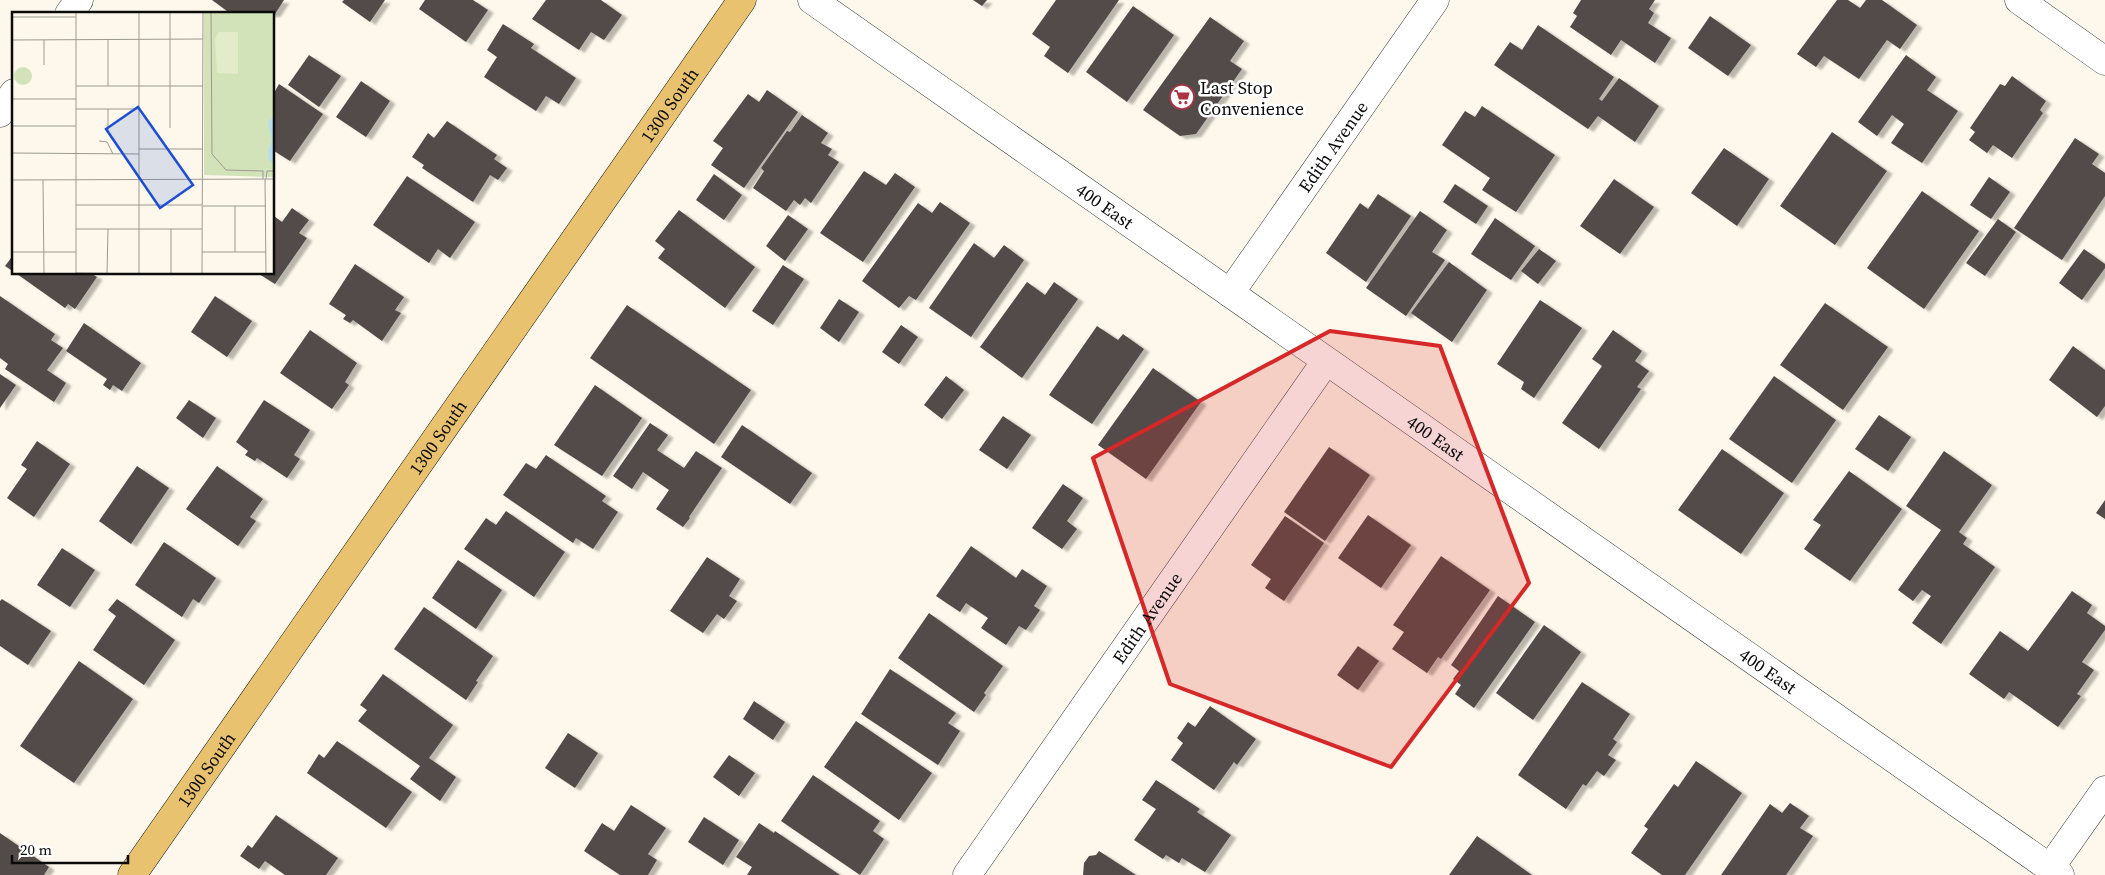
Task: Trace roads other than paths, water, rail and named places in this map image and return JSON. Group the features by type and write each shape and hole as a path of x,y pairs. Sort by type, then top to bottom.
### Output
{"main road":[{"name":"1300 South","path":"132,875 742,0"}],"street":[{"path":"70,12 79,0"},
{"name":"400 East","path":"812,0 2055,872"},
{"name":"Edith Avenue","path":"1230,293 1435,0"},
{"path":"2019,0 2105,61"},
{"path":"0,113 12,96"},
{"name":"Edith Avenue","path":"966,875 1326,361"},
{"path":"2055,872 2105,790"}],"place":[{"name":"Last Stop Convenience","path":"1182,97"}]}
